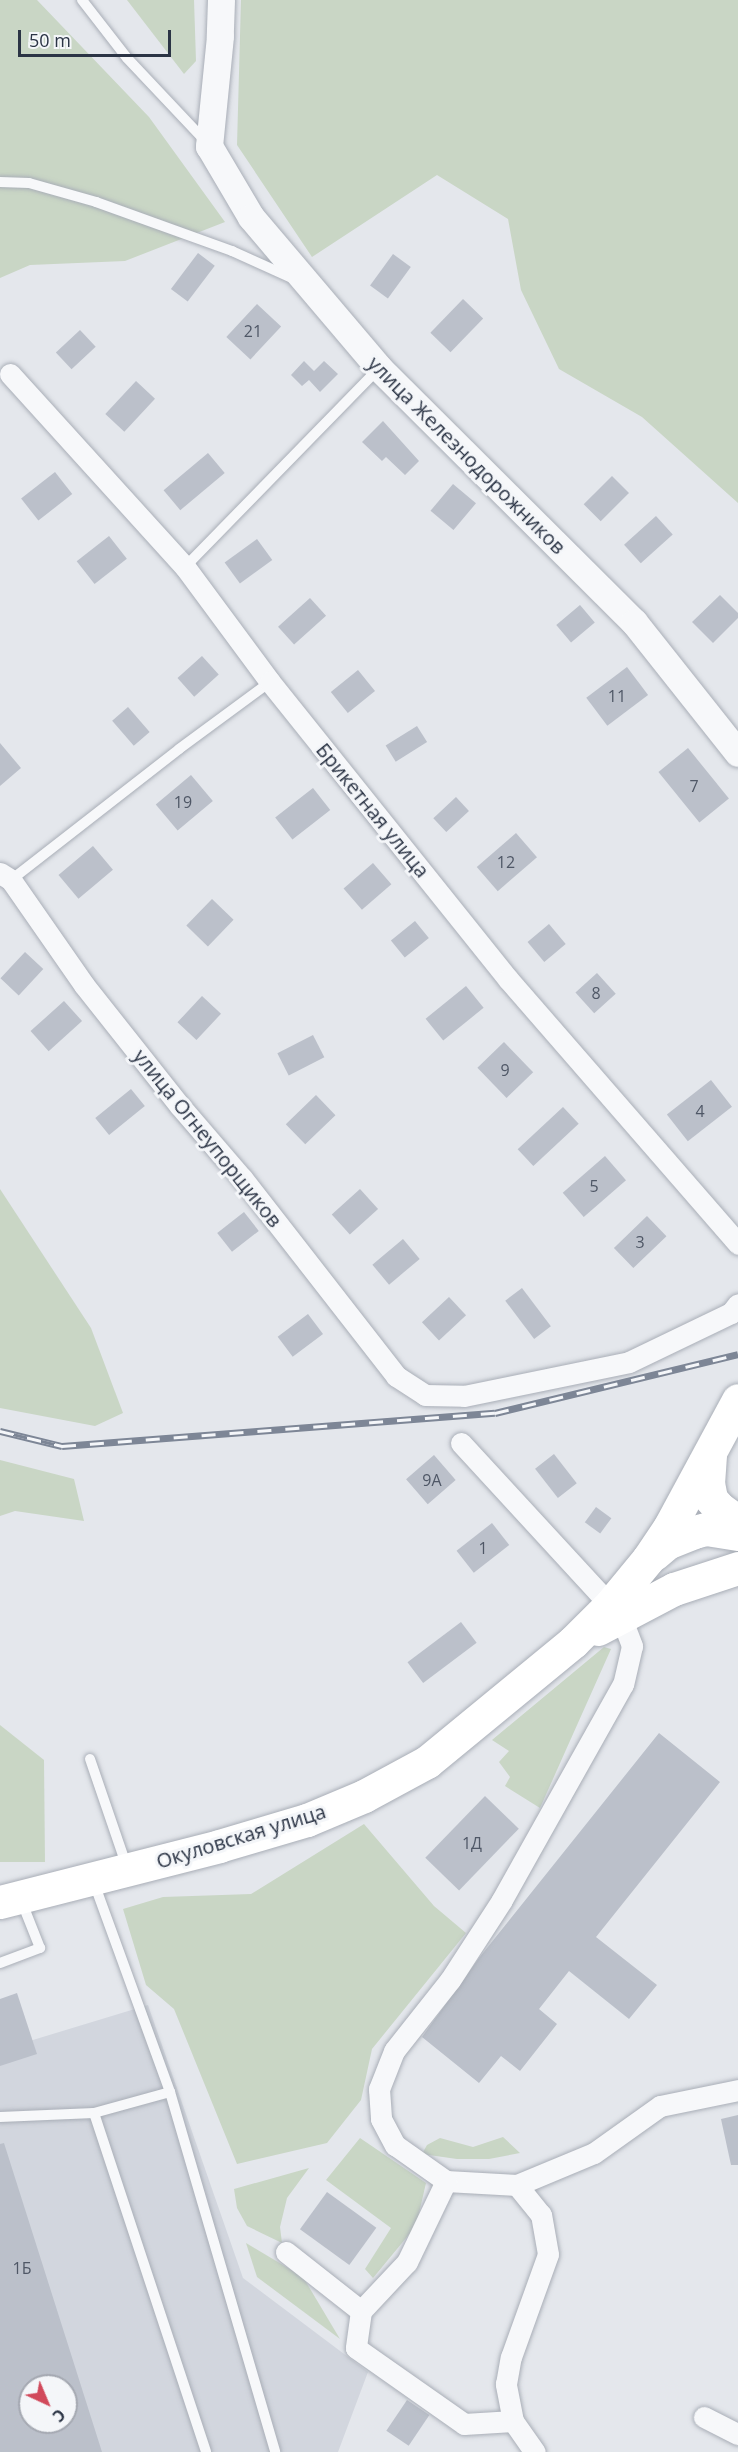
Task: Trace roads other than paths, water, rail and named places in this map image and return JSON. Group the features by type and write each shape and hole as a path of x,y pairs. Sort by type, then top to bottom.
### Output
{"main road":[{"path":"648,1559 690,1489 738,1400"},
{"path":"710,1450 708,1483 711,1498 719,1508 738,1522"},
{"path":"690,1489 687,1509 694,1532 702,1542 719,1553 738,1560"},
{"path":"648,1559 667,1543 694,1532 706,1529 738,1534"},
{"name":"Окуловская улица","path":"6,1900 307,1820 363,1796 427,1762 573,1642 616,1610 648,1559"},
{"path":"616,1610 738,1568"}],"street":[{"path":"209,146 220,36 221,0"},
{"name":"улица Железнодорожников","path":"209,146 251,217 379,368 634,622 738,753"},
{"name":"Брикетная улица","path":"5,369 185,567 270,682 508,979 738,1244"},
{"name":"улица Огнеупорщиков","path":"6,877 84,985 180,1106 242,1178 396,1376 426,1395 464,1396 629,1362 731,1313 738,1304"},
{"path":"461,1443 616,1610 632,1646 624,1684 502,1900 450,1980 394,2051 379,2089 381,2119 395,2145 446,2181 517,2185 594,2153 660,2106 738,2090"},
{"path":"446,2181 407,2262 361,2312 356,2348 464,2424 513,2421"},
{"path":"517,2185 542,2215 548,2254 511,2357 506,2384 513,2421 535,2452"},
{"path":"286,2252 361,2312"},
{"path":"704,2417 738,2434"}],"lane":[{"path":"82,0 127,58 209,146"},
{"path":"0,182 29,183 96,202 232,251 311,287"},
{"path":"185,567 379,368"},
{"path":"6,877 270,682"},
{"path":"90,1759 128,1869"},
{"path":"92,1877 170,2092 275,2452"},
{"path":"0,1963 40,1948 6,1900"},
{"path":"0,2117 94,2113 170,2092"},
{"path":"94,2113 206,2452"}],"railway":[{"path":"0,1431 62,1446 495,1413 738,1354"}]}
